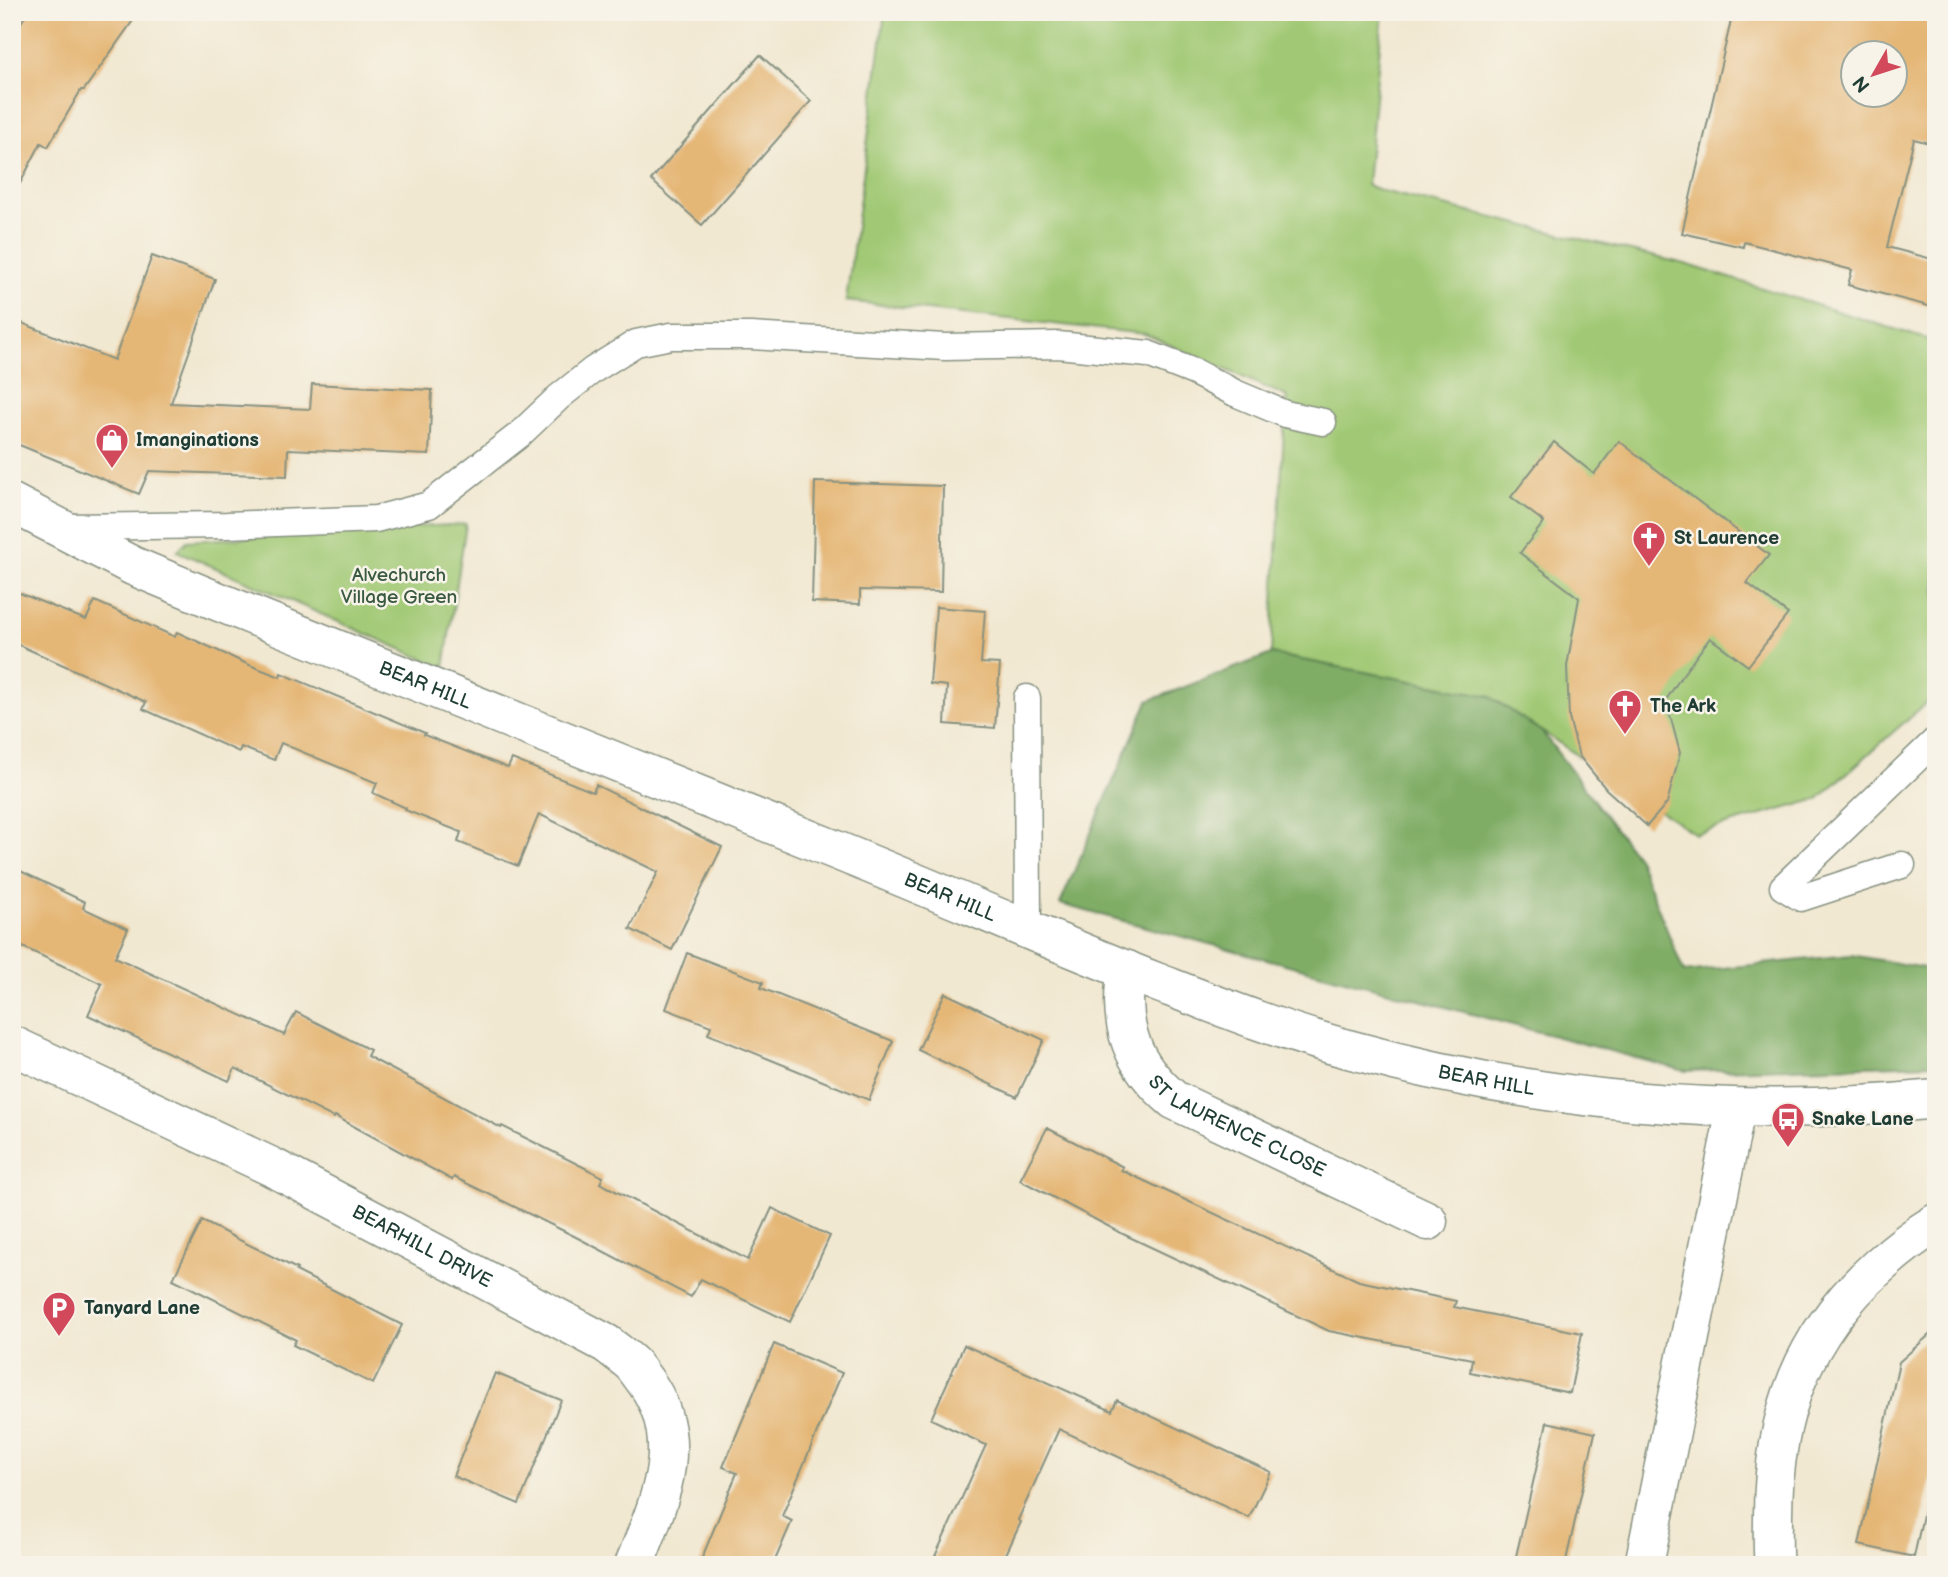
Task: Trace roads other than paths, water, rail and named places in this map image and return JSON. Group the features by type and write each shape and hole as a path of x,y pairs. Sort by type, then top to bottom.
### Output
{"street":[{"name":"BEAR HILL","path":"12,503 133,566 212,599 842,852 1127,970 1227,1009 1318,1040 1426,1070 1543,1091 1617,1099 1736,1109 1812,1108 1936,1099"},
{"name":"ST LAURENCE CLOSE","path":"1127,970 1123,994 1124,1016 1139,1061 1154,1084 1174,1100 1428,1221"},
{"name":"BEARHILL DRIVE","path":"12,1045 272,1167 607,1344 632,1364 652,1391 664,1419 667,1446 666,1473 658,1506 634,1565"},
{"path":"1644,1565 1736,1109"},
{"path":"1774,1565 1776,1454 1798,1373 1818,1335 1840,1306 1868,1276 1936,1223"}],"lane":[{"path":"57,527 214,526 376,519 429,505 519,435 559,397 593,370 636,343 671,336 751,336 945,347 1058,345 1148,354 1285,414 1323,422"},
{"path":"1027,698 1028,930"},
{"path":"1902,865 1801,898 1783,887 1936,740"}],"place":[{"name":"Imanginations","path":"112,470"},
{"name":"St Laurence","path":"1649,568"},
{"name":"The Ark","path":"1625,736"},
{"name":"Snake Lane","path":"1788,1149"},
{"name":"Tanyard Lane","path":"59,1338"}],"park label":[{"name":"Alvechurch Village Green","path":"399,586"}]}
